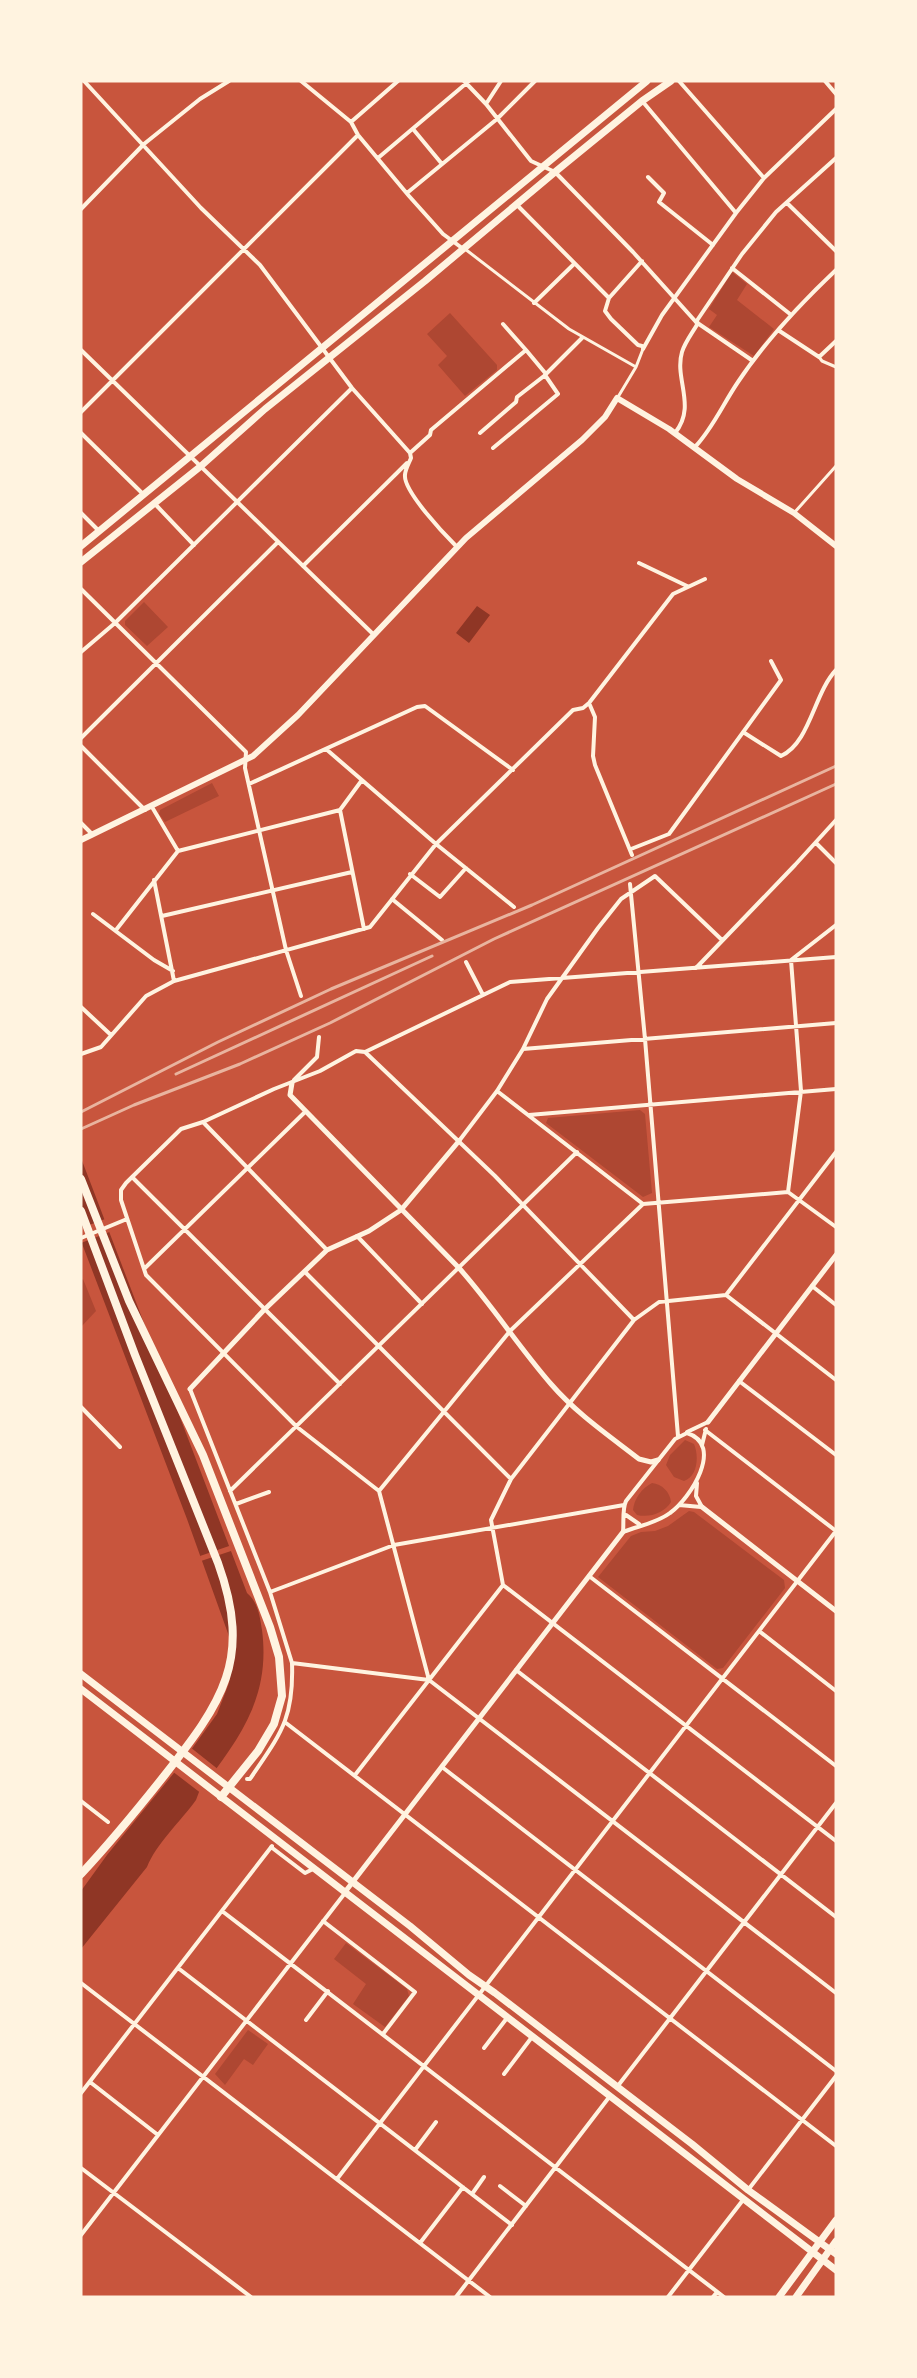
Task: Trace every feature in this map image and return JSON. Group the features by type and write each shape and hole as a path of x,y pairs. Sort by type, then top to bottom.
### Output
{"highway":[{"path":"81,562 201,466 265,409 642,101 671,81"},
{"path":"81,546 645,82"},
{"path":"81,1179 129,1301 203,1455 270,1627 279,1657 283,1682 278,1714 265,1740 229,1790 218,1794"},
{"path":"81,1211 221,1573 231,1619 232,1650 229,1670 220,1697 207,1720 128,1821 81,1874"},
{"path":"81,1674 692,2144 748,2190 833,2252"},
{"path":"81,1689 836,2270"},
{"path":"779,2297 836,2220"},
{"path":"796,2297 823,2261 833,2252 836,2241"}],"main road":[{"path":"81,840 246,760 278,735 457,547 582,440 612,407 617,398 675,433 737,479 794,513 836,546"}],"street":[{"path":"84,81 201,208 244,248 275,284 322,346 328,358 410,453 405,481 424,512 457,547"},
{"path":"301,81 307,83 351,122 358,135 443,234 582,338 636,367"},
{"path":"351,122 398,81"},
{"path":"486,104 501,81"},
{"path":"407,192 497,119 535,81"},
{"path":"679,81 764,178"},
{"path":"825,81 836,94"},
{"path":"81,209 144,144 200,99 226,82"},
{"path":"378,158 466,82 531,161 555,172 642,261 697,322 753,361"},
{"path":"642,101 736,213"},
{"path":"617,398 636,367 643,347 736,213 764,178 836,109"},
{"path":"413,129 442,164"},
{"path":"81,412 358,135"},
{"path":"675,433 682,421 686,402 681,369 682,352 697,322 732,268 776,212 836,158"},
{"path":"648,177 664,193 659,202 713,245"},
{"path":"787,203 836,250"},
{"path":"517,204 609,298"},
{"path":"642,261 609,298 605,311 638,345 643,347"},
{"path":"534,303 574,264"},
{"path":"491,269 495,265"},
{"path":"732,268 791,314"},
{"path":"694,448 708,433 753,361 791,314 835,272"},
{"path":"494,448 558,394 526,350 503,324"},
{"path":"778,330 836,367"},
{"path":"480,433 516,402 517,397 545,375 582,338"},
{"path":"819,357 836,341"},
{"path":"81,350 373,634"},
{"path":"410,453 430,435 431,430 526,350"},
{"path":"81,652 115,623 352,388"},
{"path":"81,433 143,494"},
{"path":"303,566 410,460"},
{"path":"794,513 836,466"},
{"path":"154,503 194,545"},
{"path":"81,513 99,531"},
{"path":"81,738 278,542"},
{"path":"639,563 688,587"},
{"path":"81,1054 101,1047 146,996 174,981 370,927 436,844 573,710 583,708 589,703 672,594 705,579"},
{"path":"81,589 246,752 245,768 286,950 301,996"},
{"path":"589,703 595,717 593,756 595,765 632,852 669,834 781,680 771,661"},
{"path":"742,732 781,756 786,754 804,732 820,695 835,672"},
{"path":"249,784 415,708 425,706 513,770"},
{"path":"81,746 148,809 178,850"},
{"path":"326,749 513,907"},
{"path":"116,930 178,850 340,810 362,780"},
{"path":"340,810 364,929"},
{"path":"695,968 836,820"},
{"path":"81,823 93,835"},
{"path":"816,843 836,863"},
{"path":"410,874 440,897 466,868"},
{"path":"162,916 352,872"},
{"path":"247,1779 250,1779 286,1723 292,1688 292,1663 270,1592 190,1389 264,1310 327,1250 357,1236 401,1210 459,1141 497,1091 523,1049 546,999 615,906 630,891 655,876 722,940"},
{"path":"154,880 174,981"},
{"path":"630,884 678,1436"},
{"path":"392,899 442,940"},
{"path":"93,914 154,960 173,971"},
{"path":"791,960 836,925"},
{"path":"429,1680 379,1491 297,1426 146,1275 120,1194 126,1183 181,1129 320,1071 356,1051 365,1052 510,982 560,980 836,957"},
{"path":"788,1192 801,1091 791,960"},
{"path":"466,962 483,995"},
{"path":"81,1007 111,1035"},
{"path":"523,1049 836,1023"},
{"path":"319,1037 317,1057 292,1083 290,1095 459,1268 485,1297 551,1384 570,1404 639,1459 651,1462 658,1460"},
{"path":"365,1052 524,1204 634,1320"},
{"path":"529,1115 836,1089"},
{"path":"497,1091 643,1204"},
{"path":"145,1268 305,1112"},
{"path":"202,1122 327,1250"},
{"path":"230,1491 577,1152"},
{"path":"726,1295 836,1152"},
{"path":"132,1177 340,1384"},
{"path":"379,1491 510,1331 643,1204 788,1192 836,1227"},
{"path":"81,1238 127,1219"},
{"path":"357,1236 422,1304"},
{"path":"836,1255 708,1422 702,1444 703,1462 697,1480 696,1496 702,1508 836,1611"},
{"path":"305,1272 511,1479"},
{"path":"812,1286 836,1305"},
{"path":"836,1380 726,1295 659,1302 634,1320 511,1479 492,1520 502,1584 836,1841"},
{"path":"739,1381 836,1455"},
{"path":"81,1407 120,1447"},
{"path":"623,1532 624,1505 658,1460 678,1436 708,1422"},
{"path":"337,2179 836,1531 705,1431"},
{"path":"687,1433 696,1437 702,1444"},
{"path":"81,2235 623,1532 662,1518 679,1505 697,1480"},
{"path":"236,1504 269,1492"},
{"path":"270,1592 393,1545 624,1505"},
{"path":"679,1505 702,1508"},
{"path":"625,1515 640,1524"},
{"path":"589,1576 836,1766"},
{"path":"355,1775 502,1584"},
{"path":"759,1631 836,1690"},
{"path":"292,1663 429,1680 836,1993"},
{"path":"516,1670 836,1917"},
{"path":"286,1723 836,2146"},
{"path":"442,1767 836,2071"},
{"path":"81,1801 108,1822"},
{"path":"617,2088 836,1803"},
{"path":"81,2093 272,1847 305,1873 313,1869"},
{"path":"222,1911 724,2297"},
{"path":"323,1921 415,1992 383,2034"},
{"path":"178,1968 512,2224"},
{"path":"81,1983 490,2297"},
{"path":"306,2020 328,1991"},
{"path":"484,2048 507,2018"},
{"path":"504,2074 532,2037"},
{"path":"748,2190 836,2076"},
{"path":"89,2082 158,2135"},
{"path":"456,2297 610,2096"},
{"path":"415,2150 436,2122"},
{"path":"81,2168 251,2297"},
{"path":"472,2194 484,2177"},
{"path":"500,2186 526,2206"},
{"path":"420,2243 463,2187"},
{"path":"669,2297 743,2200"},
{"path":"713,2297 717,2292"}],"shaded area":[{"path":"732,272 747,284 737,300 774,329 754,356 709,327 717,315 709,309"},
{"path":"450,313 497,365 497,370 465,396 438,365 447,356 427,334"},
{"path":"144,602 168,627 147,646 125,625 125,621"},
{"path":"477,606 490,615 469,643 456,633"},
{"path":"212,783 219,796 165,822 159,814 160,810"},
{"path":"640,1110 645,1114 652,1193 643,1197 546,1123 548,1118"},
{"path":"81,1158 247,1593 258,1610 263,1655 256,1698 227,1754 199,1792 196,1800 156,1850 147,1867 81,1949 81,1891 107,1855 178,1768 217,1714 229,1683 232,1658 230,1639 187,1519 81,1241"},
{"path":"83,1279 96,1311 81,1327 81,1281"},
{"path":"685,1440 694,1444 697,1460 692,1475 684,1481 674,1477 666,1465 670,1455"},
{"path":"652,1483 665,1489 671,1502 656,1514 637,1515 633,1510 635,1502 642,1491"},
{"path":"689,1511 694,1512 784,1580 785,1588 723,1668 717,1669 598,1577 631,1536 668,1526"},
{"path":"346,1943 407,1989 409,1996 385,2027 353,2004 366,1984 334,1959"},
{"path":"248,2030 268,2044 253,2065 244,2059 225,2085 215,2074"}],"pier":[{"path":"108,1218 112,1231 81,1243 81,1228"},
{"path":"232,1545 234,1550 201,1561 200,1556"},
{"path":"190,1747 219,1770 202,1794 172,1771"}],"railway":[{"path":"81,1112 218,1042 331,989 532,905 836,766"},
{"path":"81,1129 134,1105 240,1064 330,1023 494,939 836,784"},
{"path":"176,1074 432,956"}]}
